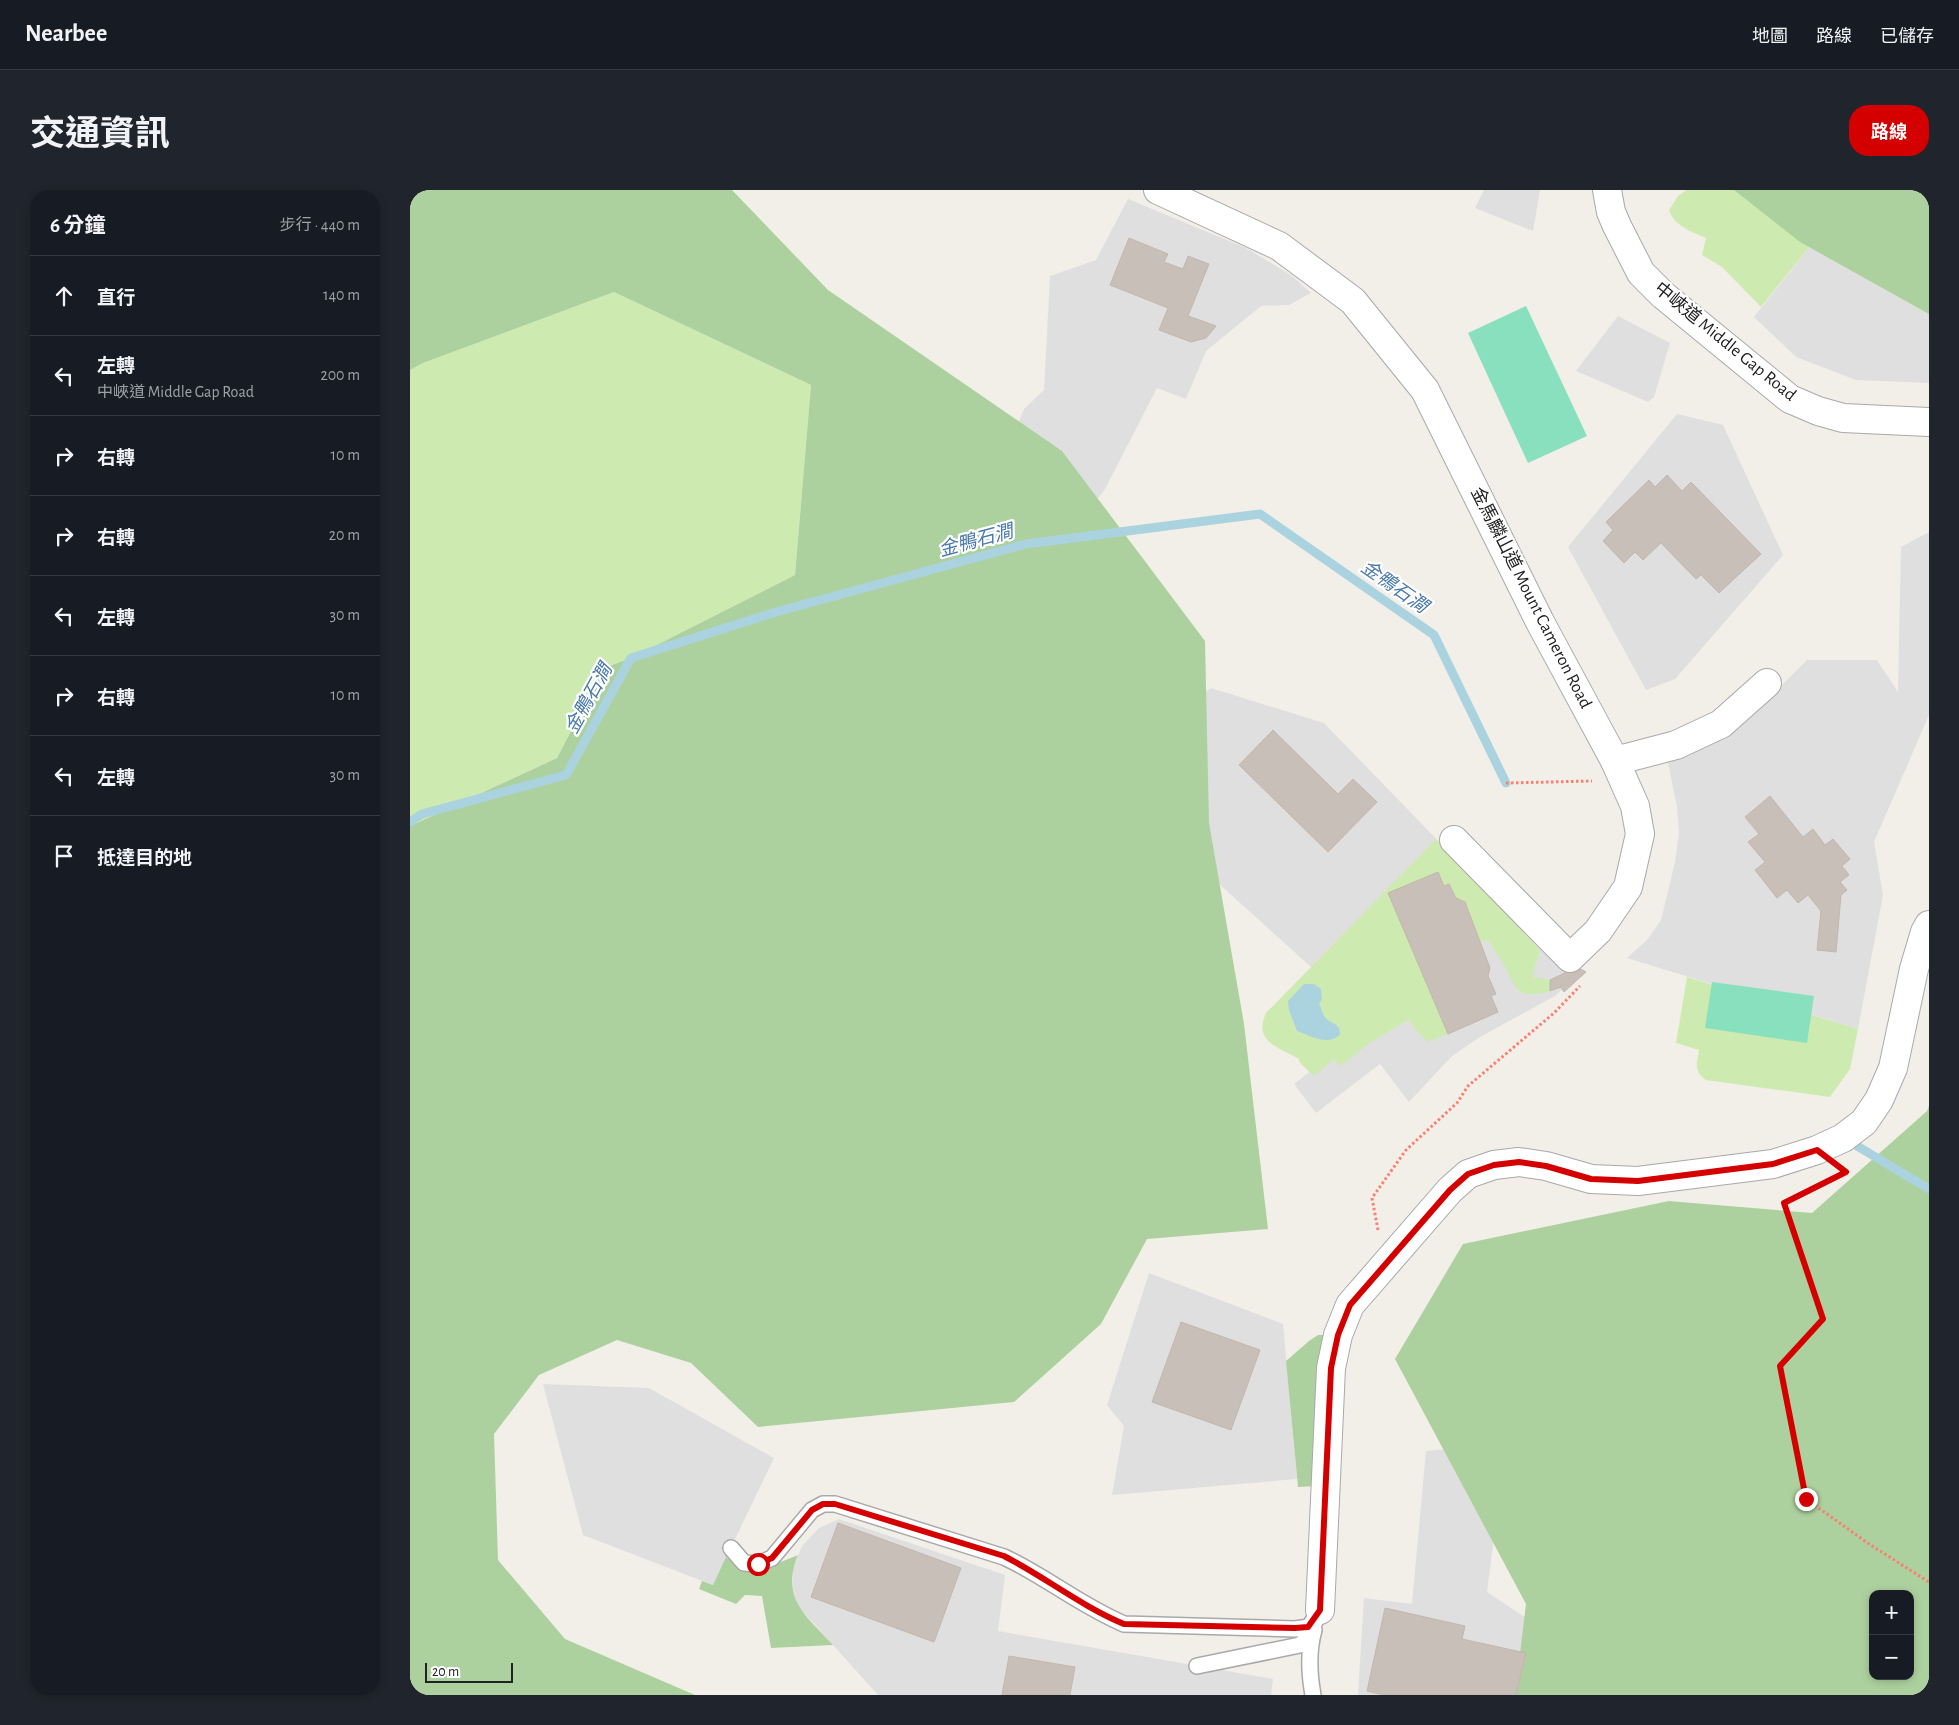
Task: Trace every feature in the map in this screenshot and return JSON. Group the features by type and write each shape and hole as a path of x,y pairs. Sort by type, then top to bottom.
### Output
{"street":[{"name":"金馬麟山道 Mount Cameron Road","path":"1158,190 1279,246 1353,301 1426,390 1540,622 1620,770 1635,806 1640,834 1628,887 1598,931 1570,958 1454,840"},
{"name":"中峽道 Middle Gap Road","path":"1608,190 1614,219 1641,273 1663,295 1790,399 1818,411 1843,418 1929,422"},
{"path":"1620,770 1722,724 1767,683"},
{"path":"1320,1610 1331,1368 1338,1335 1350,1305 1450,1190 1468,1174 1494,1165 1519,1162 1546,1166 1591,1179 1638,1181 1773,1164 1817,1150 1843,1138 1864,1122 1879,1100 1893,1068 1914,969 1929,924"}],"lane":[{"path":"730,1548 744,1563 758,1564 772,1558 812,1510 823,1504 835,1504 1004,1556 1101,1614 1124,1624 1295,1628 1308,1627 1320,1610"},
{"path":"1197,1666 1300,1645 1308,1638 1320,1610"},
{"path":"1313,1695 1310,1679 1310,1644 1320,1610"}],"path":[{"path":"1506,783 1620,770"},
{"path":"1384,1265 1372,1198 1406,1150 1457,1103 1468,1086 1554,1013 1586,980"},
{"path":"1817,1150 1846,1172 1784,1203 1823,1319 1780,1366 1806,1499 1868,1544 1929,1582"}],"shaded area":[{"path":"1484,190 1540,190 1533,231 1475,208"},
{"path":"1853,192 1929,230 1929,383 1856,380 1796,357 1754,317"},
{"path":"1128,199 1246,248 1291,275 1311,293 1289,305 1261,306 1206,351 1186,399 1157,388 1104,491 1094,503 1016,429 1024,409 1044,390 1050,276 1096,260"},
{"path":"1618,316 1670,343 1654,397 1648,402 1576,371"},
{"path":"1677,414 1723,425 1783,555 1675,679 1646,690 1568,547"},
{"path":"1929,532 1929,715 1874,842 1883,895 1858,1029 1627,958 1647,940 1661,920 1675,862 1679,833 1677,807 1667,758 1742,718 1750,717 1807,660 1877,660 1898,692 1901,547"},
{"path":"1211,688 1324,723 1571,978 1564,988 1555,996 1480,1037 1452,1056 1409,1102 1380,1064 1316,1113 1294,1084 1334,1053 1364,1042 1311,967 1101,777"},
{"path":"1149,1273 1283,1324 1297,1479 1112,1495 1124,1426 1107,1405"},
{"path":"543,1384 649,1388 774,1458 713,1585 583,1535"},
{"path":"1506,1444 1487,1592 1577,1652 1562,1695 1358,1695 1364,1598 1412,1604 1426,1451"},
{"path":"839,1519 1005,1575 998,1631 1273,1679 1271,1695 878,1695 797,1605 792,1591 793,1569 802,1546 819,1528"}],"green space":[{"path":"410,190 732,190 828,290 1062,451 1205,641 1209,823 1244,1024 1268,1229 1147,1239 1101,1324 1014,1402 758,1427 691,1363 617,1340 539,1375 494,1434 498,1560 565,1639 695,1695 410,1695 410,824 417,823 557,758 604,668 631,658 795,575 811,385 614,292 423,363 410,370"},
{"path":"1686,190 1750,190 1818,236 1761,307 1722,267 1702,255 1706,238 1684,228 1671,216 1669,210 1678,196"},
{"path":"1734,190 1929,190 1929,314 1800,242"},
{"path":"614,292 811,385 795,575 631,658 604,668 557,758 417,823 410,824 410,370 423,363"},
{"path":"1526,306 1587,436 1528,463 1468,333"},
{"path":"1436,839 1540,950 1532,977 1550,980 1550,991 1539,994 1524,994 1515,987 1506,968 1488,940 1480,942 1465,902 1456,898 1449,884 1444,886 1438,872 1388,893 1448,1034 1427,1042 1408,1020 1370,1043 1340,1066 1334,1059 1314,1076 1300,1063 1299,1059 1276,1047 1265,1037 1263,1023 1266,1013"},
{"path":"1687,977 1858,1029 1850,1069 1830,1097 1706,1080 1698,1070 1699,1050 1676,1043"},
{"path":"1712,982 1814,996 1807,1043 1705,1028"},
{"path":"1929,1106 1929,1695 1515,1695 1526,1604 1395,1359 1463,1244 1669,1201 1812,1213 1927,1111"},
{"path":"1318,1335 1326,1335 1317,1486 1298,1487 1286,1361"},
{"path":"798,1555 793,1570 792,1583 794,1595 805,1615 833,1645 771,1648 762,1596 745,1595 736,1604 699,1589 702,1581 713,1585 726,1557 747,1571 759,1571"}],"water":[{"path":"1304,984 1314,984 1321,989 1322,1000 1319,1003 1323,1015 1339,1028 1340,1035 1330,1040 1324,1040 1297,1031 1289,1010 1288,1001"}],"building":[{"path":"1129,238 1168,254 1164,262 1183,269 1188,256 1209,264 1188,316 1216,326 1206,338 1191,342 1159,330 1168,308 1110,285"},
{"path":"1667,475 1682,491 1691,482 1761,554 1719,593 1701,575 1696,579 1661,543 1643,560 1635,552 1624,563 1603,541 1613,530 1606,522 1649,480 1655,487"},
{"path":"1273,730 1338,794 1353,779 1377,802 1328,852 1239,765"},
{"path":"1770,796 1803,837 1813,829 1825,845 1833,839 1850,859 1842,866 1849,875 1840,882 1847,890 1841,895 1836,952 1817,950 1821,911 1808,895 1798,903 1787,890 1777,898 1755,870 1765,862 1748,842 1759,834 1745,817"},
{"path":"1438,872 1444,886 1449,884 1456,898 1465,902 1490,968 1488,976 1496,994 1491,996 1498,1012 1448,1034 1388,893"},
{"path":"1577,967 1586,972 1564,992 1561,987 1550,991 1550,980"},
{"path":"1181,1322 1260,1350 1231,1430 1152,1402"},
{"path":"838,1523 961,1568 934,1642 811,1597"},
{"path":"1385,1608 1465,1626 1462,1639 1526,1653 1516,1695 1383,1695 1367,1691"},
{"path":"1009,1656 1075,1667 1070,1695 1002,1695"}],"waterway":[{"name":"金鴨石澗","path":"410,822 422,814 566,775 631,658 776,612 1026,544 1260,514 1434,635 1506,783"},
{"path":"1847,1140 1929,1189"}],"route":[{"path":"758,1564 772,1558 812,1510 823,1504 835,1504 1004,1556 1101,1614 1124,1624 1308,1627 1320,1610 1331,1368 1338,1335 1350,1305 1450,1190 1468,1174 1494,1165 1519,1162 1546,1166 1591,1179 1638,1181 1773,1164 1817,1150 1846,1172 1784,1203 1823,1319 1780,1366 1806,1499"}]}
